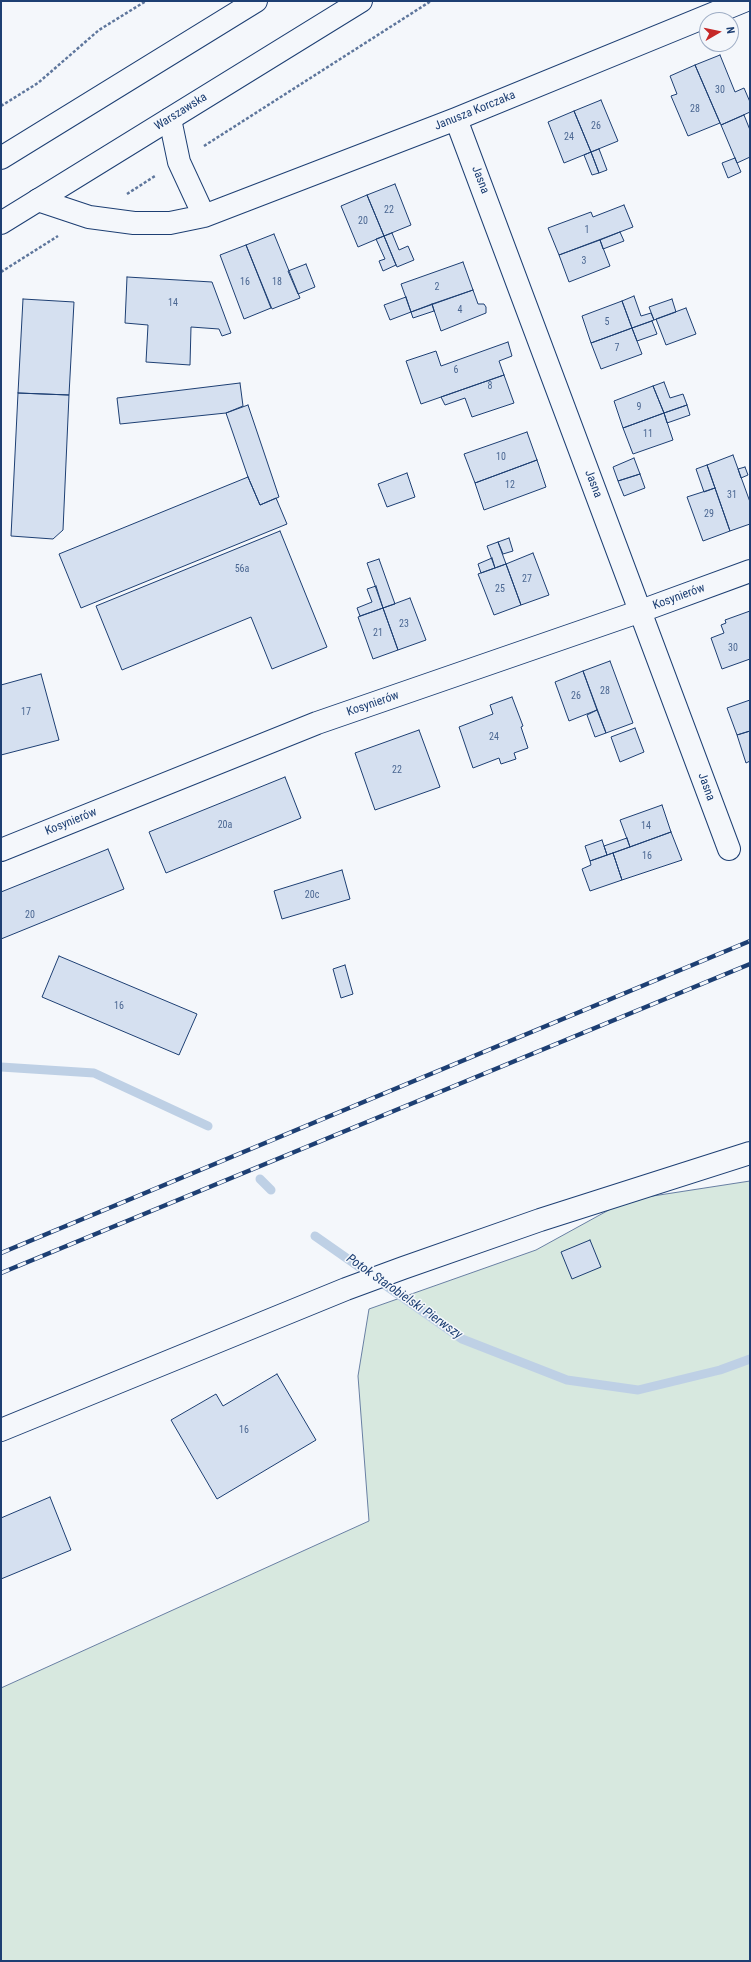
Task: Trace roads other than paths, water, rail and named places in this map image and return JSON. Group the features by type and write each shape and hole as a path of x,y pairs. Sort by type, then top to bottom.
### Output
{"street":[{"path":"1,158 256,1"},
{"name":"Warszawska","path":"1,223 361,1"},
{"name":"Janusza Korczaka","path":"38,200 89,217 134,223 170,223 204,216 456,119 744,1"},
{"path":"170,119 179,162 204,216"},
{"name":"Jasna","path":"456,119 729,849"},
{"name":"Kosynierów","path":"1,850 317,723 641,611 750,571"},
{"path":"1,1430 346,1289 540,1220 750,1153"}],"waterway":[{"name":"Potok Starobielski Pierwszy","path":"1,1067 94,1073 208,1126"},
{"name":"Potok Starobielski Pierwszy","path":"260,1179 271,1190"},
{"name":"Potok Starobielski Pierwszy","path":"315,1236 462,1339 567,1380 638,1390 720,1370 750,1359"}],"railway":[{"path":"1,1253 750,941"},
{"path":"1,1273 750,964"}]}
